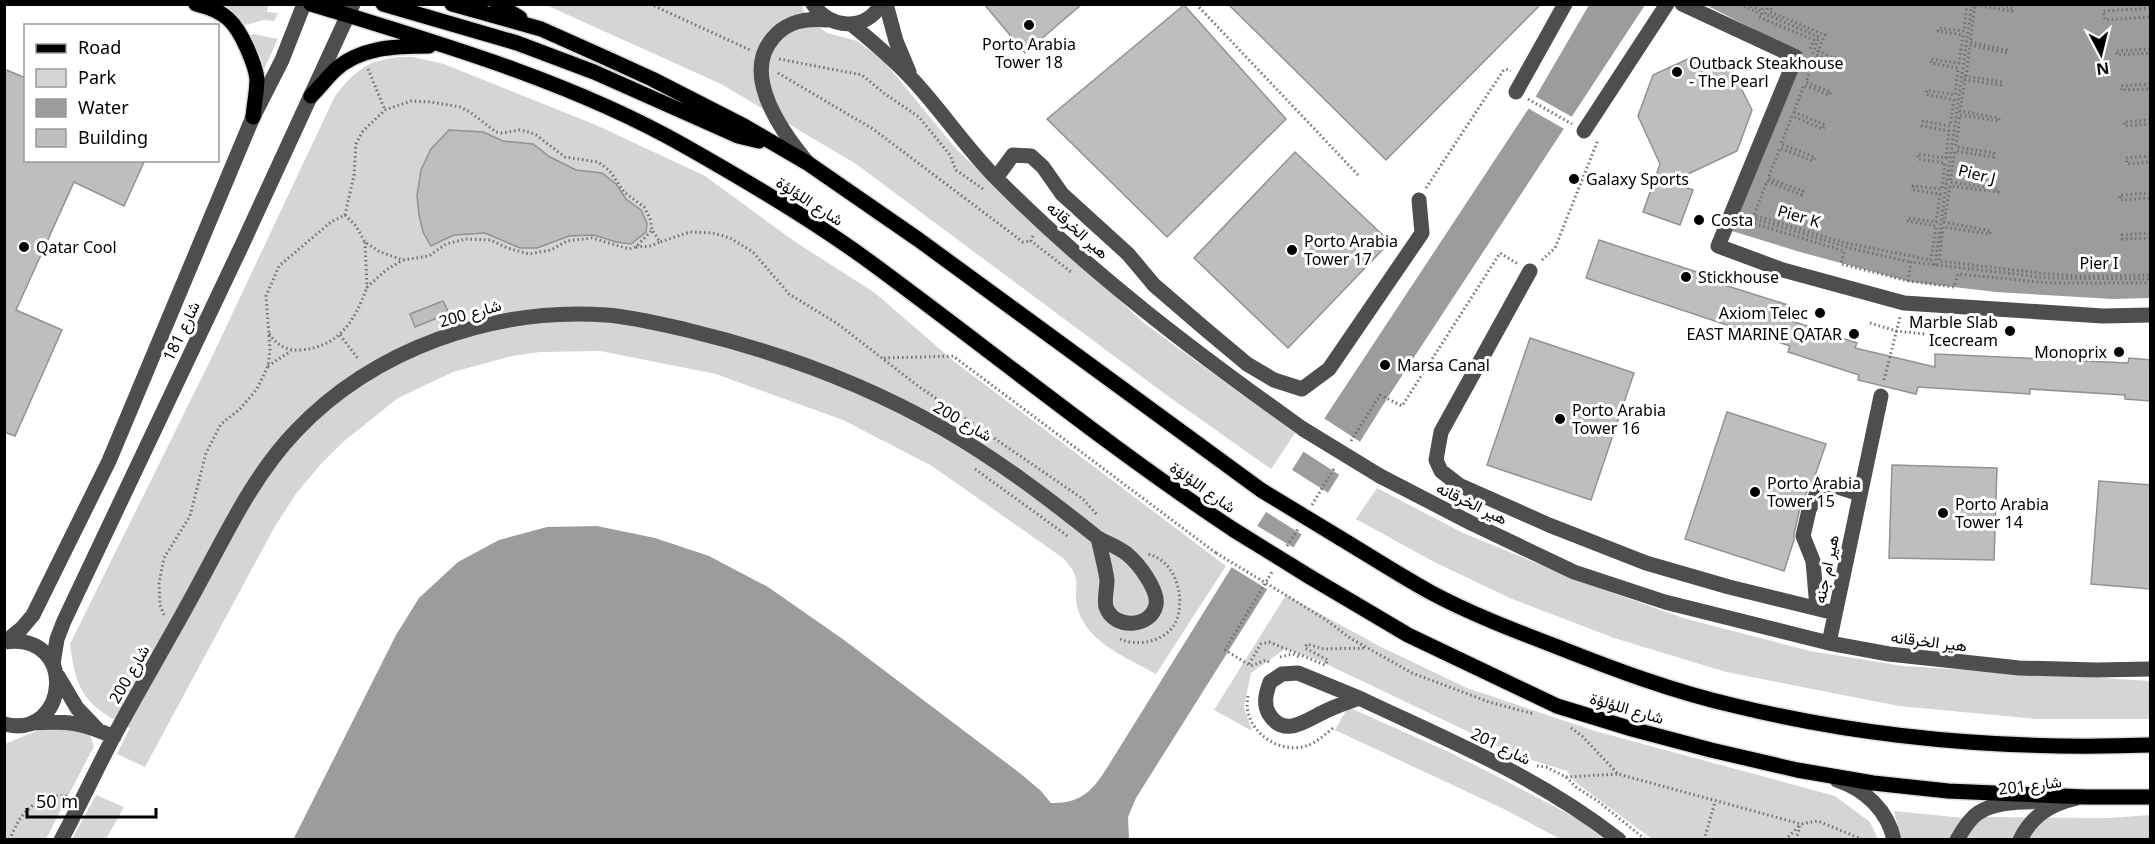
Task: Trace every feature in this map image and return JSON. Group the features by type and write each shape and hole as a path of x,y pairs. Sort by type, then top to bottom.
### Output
{"main road":[{"path":"196,4 212,8 228,17 239,30 251,56 257,78 253,117"},
{"name":"شارع اللؤلؤة","path":"311,4 347,8 602,104 681,144 785,206 863,257 1179,494 1234,530 1408,635 1557,706 1644,732 1797,770 1873,783 1948,791 2086,797 2151,797"},
{"path":"383,4 517,43 594,72 738,136 777,146"},
{"name":"شارع اللؤلؤة","path":"452,4 541,29 652,79 744,126 809,164 928,246 1261,490 1430,592 1523,634 1593,661 1735,706 1871,732 1951,741 2085,747 2151,745"},
{"path":"497,4 541,29"},
{"path":"311,96 334,70 360,54 405,46 451,47"}],"street":[{"name":"شارع 181","path":"5,642 33,615 109,461 253,117 282,60 304,4"},
{"path":"813,4 818,12 828,20 839,24 851,24 871,16 881,4"},
{"name":"هير الخرقانه","path":"886,4 896,40 913,80"},
{"path":"1519,88 1564,4"},
{"path":"1584,127 1666,4"},
{"path":"1682,4 1796,57 1718,246 1783,270 1904,303 2103,316 2151,315"},
{"name":"شارع 181","path":"18,724 44,715 53,703 58,689 55,669 57,639 64,621 311,96 347,8"},
{"path":"809,164 791,141 776,116 762,80 762,58 775,35 794,22 828,20"},
{"name":"هير الخرقانه","path":"851,24 913,80 996,178 1055,235 1160,324 1303,429 1380,476 1471,523 1574,572 1665,602 1829,643 1899,656 2019,668 2151,669"},
{"path":"996,178 1013,155 1031,156 1043,167 1062,194 1128,254 1154,285 1204,328 1247,364 1274,380 1302,389 1329,369 1422,232 1419,200"},
{"path":"1530,272 1441,432 1436,460 1441,471 1459,485 1549,525 1646,563 1729,587 1835,613"},
{"name":"شارع 200","path":"61,840 114,736 254,483 294,432 327,401 353,381 383,364 473,327 547,316 607,315 651,322 791,359 867,391 940,427 987,456 1029,483 1098,538 1127,554 1149,581 1155,593 1156,604 1144,622 1133,624 1120,622 1106,607 1107,580 1098,538"},
{"name":"هير ام جنه","path":"1829,643 1881,396"},
{"path":"1817,608 1813,561 1803,536 1809,510 1817,493 1832,485 1860,494"},
{"path":"5,642 17,641 38,648 47,655 77,708 96,729"},
{"name":"شارع 201","path":"1359,698 1295,726 1277,723 1267,710 1265,702 1270,682 1282,674 1298,673 1359,698 1536,783 1584,812 1619,840"},
{"path":"4,735 18,724 66,721 114,736"},
{"path":"1797,770 1839,781 1862,792 1871,799 1892,828 1894,840"},
{"path":"2020,840 2028,826 2047,808 2059,802 2086,797"},
{"name":"شارع 201","path":"1957,840 1977,813 1987,808 2013,803 2086,797"}],"path":[{"path":"650,4 762,58 873,129 1023,242 1031,241 1074,275"},
{"path":"1196,4 1359,176"},
{"path":"1748,4 1762,11 1769,4"},
{"path":"1769,4 1765,14 1819,37 1749,217 1853,249 1911,262 2048,278 2151,279"},
{"name":"Pier K","path":"1769,4 1770,12 1825,35 1818,51 1844,63 1842,66 1816,55 1806,82 1831,92 1829,95 1804,85 1794,112 1825,125 1823,129 1792,116 1781,144 1815,157 1813,161 1780,148 1768,178 1803,191 1802,195 1767,181 1754,215 1846,243"},
{"name":"Pier J","path":"1846,243 1930,260 1936,226 1908,221 1908,218 1936,222 1940,194 1913,190 1913,186 1942,189 1945,163 1918,159 1918,154 1946,158 1949,131 1922,126 1923,122 1950,126 1953,100 1926,94 1927,90 1955,95 1958,68 1931,63 1931,59 1959,63 1963,35 1938,31 1939,28 1964,31 1967,4"},
{"path":"1935,265 1972,4"},
{"name":"Pier J","path":"1993,4 2013,8 2012,11 1975,5 1970,42 2007,50 2007,52 1970,45 1966,76 2002,82 2001,85 1965,80 1960,111 2000,118 1999,121 1960,115 1956,147 1994,153 1994,157 1955,151 1950,182 1998,189 1998,192 1950,186 1944,222 1991,231 1990,234 1943,227 1939,261 2048,274"},
{"path":"2151,8 2103,11 2104,20 2151,17"},
{"path":"2116,51 2151,51 2117,55 2116,51"},
{"path":"762,58 862,75 919,117 950,155 956,170 992,196"},
{"path":"1351,442 1380,395 1402,406 1500,253 1530,272 1555,248 1602,132 1600,127 1584,127 1519,88 1509,70 1503,71 1433,175 1419,200"},
{"path":"370,74 385,110"},
{"path":"2121,86 2151,86 2121,90 2121,86"},
{"path":"345,215 354,175 356,144 363,131 385,110 411,101 451,104 470,112 496,132 519,130 529,132 565,157 598,162 614,175 624,192 644,207 650,218 652,230 660,242"},
{"path":"2151,120 2124,122 2125,126 2151,124"},
{"path":"2151,156 2126,158 2127,164 2151,162"},
{"path":"2120,195 2151,196 2120,200 2120,195"},
{"path":"345,215 356,226 365,242 367,287"},
{"path":"177,625 161,612 159,583 164,558 190,516 206,453 222,424 240,409 257,389 268,366 270,350 266,296 279,266 331,222 345,215"},
{"path":"636,247 652,230"},
{"path":"268,366 291,351 323,346 340,335 353,319 367,287 386,270 403,260 429,256 446,244 466,239 491,240 507,248 529,254 550,250 567,242 592,238 629,249 651,246 690,232 713,233 730,238 753,252 789,294 838,324 918,386 1083,499 1099,516"},
{"path":"1031,241 1034,233"},
{"name":"Pier I","path":"2122,235 2151,236 2122,239 2122,235"},
{"path":"365,242 380,252 403,260"},
{"path":"1844,251 1841,264 1908,281 1911,262"},
{"name":"Pier I","path":"1908,281 1954,287 1958,274 2049,283 2151,279"},
{"name":"Pier I","path":"2048,274 2151,279"},
{"path":"1881,396 1904,303"},
{"path":"1870,323 1896,331 1926,334"},
{"path":"268,332 280,345 291,351"},
{"path":"340,335 369,372"},
{"path":"882,358 953,356 1216,553 1326,620 1350,638 1412,673 1489,702 1542,717"},
{"path":"1310,509 1339,460"},
{"path":"970,466 1072,539"},
{"path":"1286,548 1298,528"},
{"path":"1116,637 1123,641 1138,643 1157,639 1173,625 1178,616 1176,577 1166,564 1154,555 1146,553"},
{"path":"1269,662 1266,660 1251,666 1225,650 1274,568"},
{"path":"1247,664 1261,644 1269,642 1325,664 1328,660 1305,648 1307,644 1324,649 1368,648"},
{"path":"1261,668 1276,658 1293,654"},
{"path":"1249,693 1247,702 1249,720 1261,734 1282,747 1307,746 1335,725"},
{"path":"1563,722 1582,736 1618,774"},
{"path":"1566,777 1618,774 1801,824 1818,821 1864,840"},
{"path":"10,840 14,829 31,806 44,798 59,795 84,798"},
{"path":"1704,840 1715,802"},
{"path":"1785,840 1801,824"},
{"path":"1796,840 1801,824"}],"green space":[{"path":"224,5 268,5 267,12 278,13 274,21 263,20 246,25"},
{"path":"546,5 802,5 813,23 827,33 857,41 883,60 957,150 1145,324 1295,433 1271,469 1165,394 856,164 721,84"},
{"path":"254,34 278,39 264,69 249,36"},
{"path":"399,57 413,57 444,64 596,125 705,176 794,241 875,293 955,362 1226,566 1156,674 1111,649 1091,632 1083,622 1078,610 1074,573 1063,558 932,466 843,420 716,374 600,351 540,352 512,356 453,372 398,398 343,442 295,495 274,528 145,767 117,754 130,728 93,705 86,696 76,675 70,644 210,361 335,96 355,74 370,64"},
{"path":"1377,488 1463,533 1580,581 1683,618 1810,651 1903,666 2150,681 2150,719 2037,719 1899,706 1726,672 1614,638 1512,599 1434,562 1356,519"},
{"path":"1286,595 1381,647 1467,688 1595,731 1835,796 1870,822 1878,839 1652,839 1574,781 1567,771 1519,756 1318,660 1285,649 1251,673 1244,707 1252,731 1214,710"},
{"path":"1348,707 1449,752 1506,781 1578,819 1604,839 1560,839 1504,809 1335,730"},
{"path":"67,727 90,735 94,746 46,839 5,840 5,744 36,731"},
{"path":"96,795 124,807 106,839 72,839"},
{"path":"1894,811 1964,818 1949,839 1901,839"},
{"path":"2150,815 2150,839 1964,840 1972,827 1985,817 2109,818"}],"water":[{"path":"1589,5 1645,5 1390,394 1136,798 1128,817 1129,839 293,840 396,635 419,598 458,562 499,540 547,527 597,526 655,538 709,556 768,587 844,640 1021,774 1051,803 1074,800 1083,796 1097,783 1109,765 1320,425 1529,108"},
{"path":"1706,5 2150,5 2150,298 2113,299 1996,292 1911,282 1732,231 1802,54"}],"pier":[{"path":"1533,95 1574,118 1566,130 1526,107"},
{"path":"1322,417 1362,443 1341,476 1301,450"},
{"path":"1289,468 1330,494 1304,536 1263,510"},
{"path":"1254,524 1296,549 1270,591 1228,565"}],"building":[{"name":"Porto Arabia Tower 18","path":"984,4 1082,4 1025,53"},
{"path":"1228,4 1541,4 1386,160"},
{"path":"1184,5 1286,119 1167,237 1047,119"},
{"path":"1692,57 1733,72 1752,110 1737,151 1671,182 1693,190 1680,225 1643,212 1660,164 1638,116 1653,75"},
{"name":"Qatar Cool","path":"4,69 24,77 24,162 144,162 124,206 74,182 16,310 62,330 15,436 4,432"},
{"path":"449,130 483,132 503,141 533,144 550,157 576,170 602,173 616,184 626,199 641,210 647,223 646,232 631,244 594,235 569,236 537,248 520,248 485,233 454,235 431,246 423,232 419,215 417,196 421,170 431,149"},
{"name":"Porto Arabia Tower 17","path":"1295,152 1390,242 1288,348 1194,258"},
{"path":"1599,240 1700,273 1699,277 1791,306 1786,319 1857,343 1855,348 1935,367 1935,354 2128,363 2129,358 2151,360 2151,401 2125,399 2125,395 2030,389 2030,394 1918,387 1916,394 1858,380 1859,375 1788,352 1790,346 1586,278"},
{"path":"443,301 449,313 415,327 410,314"},
{"name":"Porto Arabia Tower 16","path":"1530,338 1634,373 1591,500 1487,465"},
{"name":"Porto Arabia Tower 15","path":"1727,412 1826,444 1812,484 1800,508 1794,540 1784,571 1685,539"},
{"name":"Porto Arabia Tower 14","path":"1892,465 1997,468 1994,560 1889,558"},
{"path":"2099,481 2151,485 2151,589 2091,584"}],"place":[{"name":"Porto Arabia Tower 18","path":"1029,25"},
{"name":"Outback Steakhouse - The Pearl","path":"1677,72"},
{"name":"Galaxy Sports","path":"1574,179"},
{"name":"Costa","path":"1699,220"},
{"name":"Qatar Cool","path":"24,247"},
{"name":"Porto Arabia Tower 17","path":"1292,250"},
{"name":"Stickhouse","path":"1686,277"},
{"name":"Axiom Telec","path":"1820,313"},
{"name":"Marble Slab Icecream","path":"2010,331"},
{"name":"EAST MARINE QATAR","path":"1854,334"},
{"name":"Monoprix","path":"2119,352"},
{"name":"Marsa Canal","path":"1385,365"},
{"name":"Porto Arabia Tower 16","path":"1560,419"},
{"name":"Porto Arabia Tower 15","path":"1755,492"},
{"name":"Porto Arabia Tower 14","path":"1943,513"}]}
